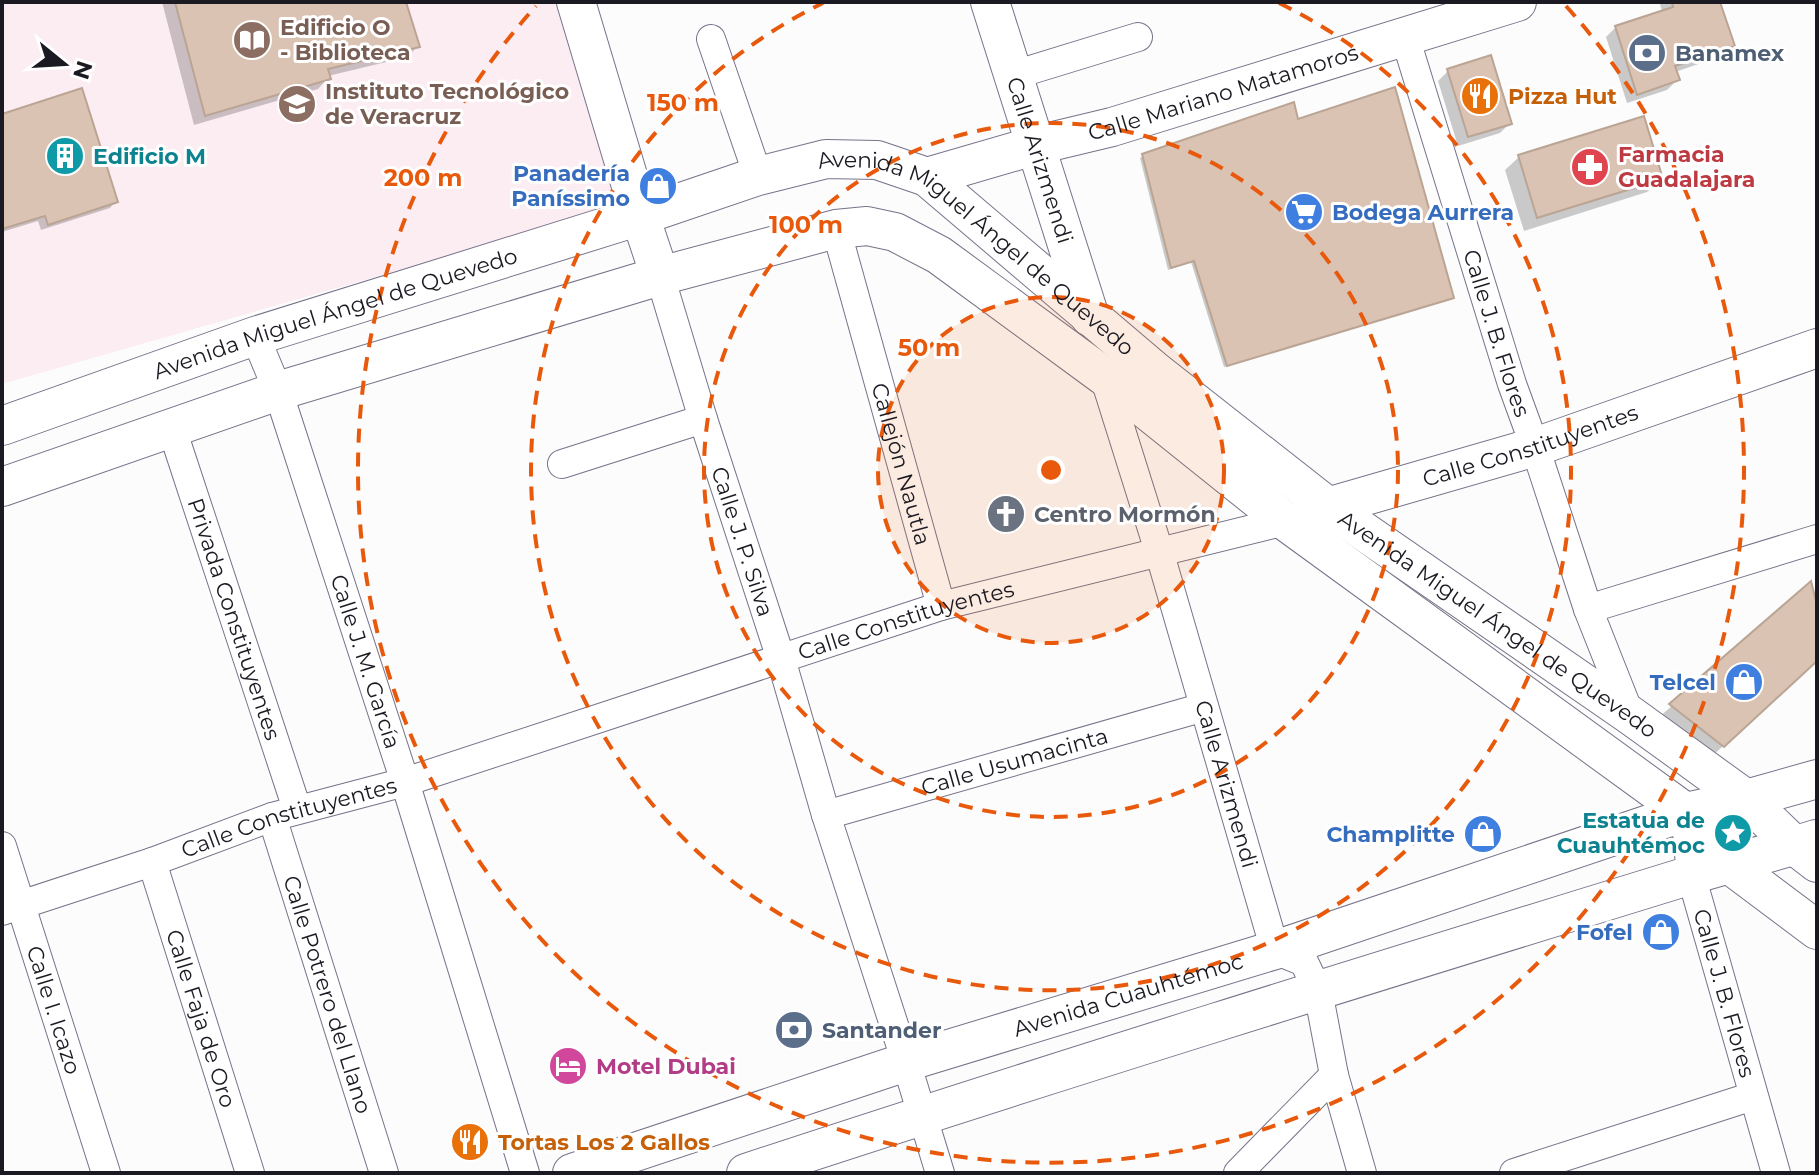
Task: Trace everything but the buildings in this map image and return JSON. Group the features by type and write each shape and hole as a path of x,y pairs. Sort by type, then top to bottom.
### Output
{"main road":[{"name":"Calle J. P. Silva","path":"576,2 660,276"},
{"name":"Calle Arizmendi","path":"990,2 1090,317"},
{"name":"Calle Mariano Matamoros","path":"927,177 1112,127 1517,2"},
{"name":"Avenida Miguel Ángel de Quevedo","path":"2,426 255,336 758,176 826,159 877,160 927,177 1155,371 1327,506 1630,715 1810,849"},
{"name":"Avenida Miguel Ángel de Quevedo","path":"2,487 278,391 660,276 836,229 867,226 895,232 939,255 1104,376 1285,521 1685,812 1729,864 1817,930"},
{"name":"Calle Constituyentes","path":"1285,521 1327,506 1535,447 1817,348"},
{"name":"Avenida Cuauhtémoc","path":"572,1173 906,1062 1275,950 1685,812 1817,779"},
{"path":"746,1173 1691,875 1729,864 1810,849"}],"street":[{"path":"1014,75 1138,37"},
{"name":"Calle J. B. Flores","path":"1405,37 1512,384 1588,609 1630,715"},
{"path":"711,39 758,176"},
{"name":"Callejón Nautla","path":"836,229 941,606"},
{"name":"Calle J. P. Silva","path":"660,276 940,1173"},
{"name":"Calle J. M. García","path":"255,336 278,391 405,782 525,1173"},
{"name":"Calle Arizmendi","path":"1104,376 1159,551 1275,950"},
{"path":"562,464 703,419"},
{"name":"Privada Constituyentes","path":"172,429 284,813"},
{"name":"Calle Constituyentes","path":"8,902 152,862 284,813 405,782 941,606 1285,521"},
{"path":"1588,609 1817,539"},
{"name":"Calle Usumacinta","path":"826,815 1204,707"},
{"name":"Calle J. B. Flores","path":"1685,812 1691,875 1776,1173"},
{"name":"Calle Potrero del Llano","path":"284,813 384,1173"},
{"name":"Calle I. Icazo","path":"2,846 8,902 106,1173"},
{"name":"Calle Faja de Oro","path":"152,862 250,1173"},
{"path":"1275,950 1304,962 1318,991 1334,1075 1362,1173"},
{"path":"1238,1173 1334,1075"},
{"path":"1514,1173 1753,1096"}],"shaded area":[{"name":"Instituto Tecnológico de Veracruz","path":"2,2 559,2 626,205 2,384"}],"place":[{"name":"Edificio O - Biblioteca","path":"252,40"},
{"name":"Banamex","path":"1647,53"},
{"name":"Pizza Hut","path":"1480,96"},
{"name":"Instituto Tecnológico de Veracruz","path":"297,104"},
{"name":"Edificio M","path":"65,156"},
{"name":"Farmacia Guadalajara","path":"1590,167"},
{"name":"Panadería Paníssimo","path":"658,186"},
{"name":"Bodega Aurrera","path":"1304,212"},
{"name":"Centro Mormón","path":"1006,514"},
{"name":"Telcel","path":"1744,682"},
{"name":"Estatua de Cuauhtémoc","path":"1733,833"},
{"name":"Champlitte","path":"1483,834"},
{"name":"Fofel","path":"1661,932"},
{"name":"Santander","path":"794,1030"},
{"name":"Motel Dubai","path":"568,1066"},
{"name":"Tortas Los 2 Gallos","path":"470,1142"}]}
